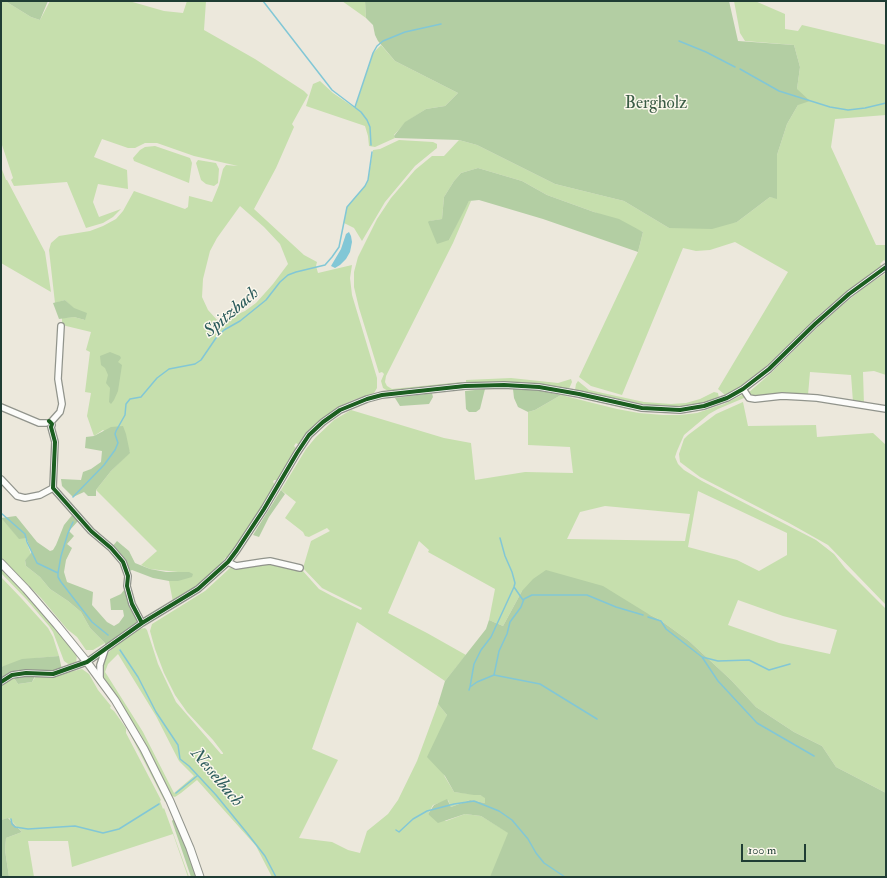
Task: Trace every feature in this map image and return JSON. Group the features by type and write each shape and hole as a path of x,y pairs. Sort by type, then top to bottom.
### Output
{"main road":[{"path":"1,563 26,588 88,662 115,700 148,755 190,848 200,877"}],"street":[{"path":"1,682 12,675 26,673 54,674 88,662 142,623 198,589 228,562 264,509 282,476 309,435 323,422 340,410 367,399 382,395 465,386 504,385 539,387 642,408 680,410 704,406 727,398 743,389 769,369 815,324 849,294 886,267"},
{"path":"49,424 60,412 62,404 58,379 61,326"},
{"path":"743,389 748,398 755,399 782,396 801,397 886,409"},
{"path":"1,407 39,423 49,424"},
{"path":"49,424 55,442 53,488 91,531 111,548 123,562 128,576 127,586 132,604 142,623"},
{"path":"1,479 17,496 25,498 40,495 53,488"},
{"path":"228,562 236,566 270,561 300,568"},
{"path":"100,679 100,661 106,649"}],"green space":[{"path":"1,1 5,1 31,17 40,20 50,1 129,1 164,11 183,13 187,1 206,1 204,30 255,59 308,95 292,124 294,127 276,168 254,209 304,255 317,262 316,266 318,273 352,265 350,278 352,295 377,378 377,388 374,393 336,408 311,429 299,445 296,443 294,446 297,449 278,480 274,480 273,482 275,485 251,524 227,558 226,557 215,571 201,584 173,602 169,581 178,581 178,572 150,569 141,565 157,551 96,490 111,471 130,452 103,430 94,436 87,416 91,393 85,392 90,352 86,350 91,332 62,325 62,318 74,317 85,320 65,300 55,303 49,250 51,243 59,236 90,231 116,219 123,211 134,191 185,209 188,207 189,196 212,202 219,185 223,169 226,165 238,166 194,156 157,143 145,143 135,148 128,148 102,139 94,157 127,170 128,189 98,184 93,202 99,217 121,209 113,217 103,223 86,228 67,182 14,186 11,180 13,178 1,142","holes":["240,206 264,227 280,244 288,264 256,303 245,311 218,321 208,310 202,297 203,279 210,251 217,238"]},
{"path":"5,1 48,1 40,20 31,17"},
{"path":"342,1 365,1 366,18"},
{"name":"Bergholz","path":"365,1 729,1 738,41 794,45 800,67 797,89 810,101 798,105 787,124 777,155 777,199 770,197 737,222 712,229 669,228 624,201 555,184 477,145 459,140 395,138 394,136 405,122 426,109 445,106 458,93 395,61 378,41 373,25 366,18"},
{"path":"734,1 755,1 785,14 785,29 798,31 802,25 886,45 886,115 835,119 831,147 876,245 886,245 886,262 884,260 880,264 882,266 855,285 821,313 759,373 742,386 725,395 718,389 788,272 735,242 710,250 696,251 683,248 622,395 591,386 579,377 638,252 643,232 547,195 522,181 478,168 461,173 444,197 442,219 430,221 449,240 464,209 469,201 471,201 453,243 386,376 385,382 387,386 392,389 462,382 463,384 388,391 383,388 381,381 384,374 382,372 379,373 354,287 354,272 358,257 377,219 391,198 415,170 432,156 444,156 459,140 477,145 555,184 624,201 669,228 737,222 770,197 777,198 777,155 787,124 798,105 797,89 800,67 794,45 745,41 740,33"},
{"path":"381,45 395,61 458,93 445,106 426,109 406,122 394,135 395,138 375,147 369,146 365,126 306,106 313,84 320,81 333,93 355,108 373,53"},
{"path":"399,140 433,142 437,144 437,148 415,166 385,202 362,241 354,228 344,223 347,207 365,186 368,180 373,150 380,149"},
{"path":"155,146 190,158 192,163 189,183 134,161 133,158 140,150 145,147"},
{"path":"198,160 216,163 219,169 218,183 214,186 206,184 201,180 196,163"},
{"path":"1,167 6,180 45,252 51,292 1,263"},
{"path":"478,168 522,181 547,195 594,212 619,219 643,232 638,252 543,219 479,200 469,201 449,240 437,244 428,222 442,219 444,197 461,173"},
{"path":"886,273 886,375 874,371 863,372 864,405 853,402 851,375 810,372 808,395 800,394 756,397 751,396 748,393 845,303 866,286"},
{"path":"65,300 74,308 87,313 85,320 74,317 59,319 53,303"},
{"path":"110,352 120,356 121,358 118,362 122,365 118,391 111,404 109,402 110,388 106,383 108,375 105,368 101,365 100,356"},
{"path":"511,378 558,383 571,379 572,382 569,389 511,382 466,384 466,380"},
{"path":"578,381 589,390 644,402 671,404 686,403 700,399 714,392 718,393 719,398 687,406 653,406 575,390"},
{"path":"485,389 480,409 476,412 469,412 466,409 465,391"},
{"path":"513,389 533,389 561,395 535,410 528,412 518,407 514,398"},
{"path":"432,393 433,397 429,404 400,406 395,398"},
{"path":"744,394 745,396 744,398 709,414 684,435 675,457 678,464 684,470 702,481 816,540 834,554 845,568 886,609 886,793 836,767 822,746 794,732 756,707 731,680 689,641 660,620 650,615 522,591 503,626 489,620 495,589 428,552 429,550 419,541 388,613 466,655 445,681 357,622 312,749 338,760 299,838 332,842 348,850 360,853 367,831 388,814 398,800 417,761 438,704 447,715 436,758 445,777 454,792 480,795 485,797 485,803 470,800 451,807 448,800 433,805 428,814 446,821 465,814 481,816 509,833 491,877 272,877 256,846 197,780 175,797 172,796 141,735 103,676 103,664 106,655 115,646 139,629 145,628 147,630 158,664 176,702 221,754 223,754 213,740 187,712 175,695 164,673 155,649 150,631 152,624 205,591 230,568 251,566 266,562 302,570 319,589 361,610 362,608 322,588 303,568 311,541 330,531 327,528 309,537 305,536 303,532 285,518 296,502 281,490 306,449 316,437 334,420 351,410 444,438 471,443 475,480 525,472 573,473 570,447 528,445 528,412 535,410 561,395 617,409 663,415 697,413 724,404","holes":["698,491 787,533 787,555 759,571 737,560 688,547","605,506 690,514 685,541 567,539 580,512","738,600 783,616 837,630 830,654 779,643 728,625","118,654 156,716 179,761 194,776 174,793 143,732 105,672 108,664"]},
{"path":"743,402 748,426 816,425 817,437 873,433 886,445 886,605 828,545 700,477 680,462 679,454 684,439 688,435 716,414"},
{"path":"123,426 130,453 111,471 96,490 96,496 88,496 84,492 73,497 62,486 61,479 81,480 83,472 91,469 101,462 102,451 85,448 86,437 94,436 111,427"},
{"path":"281,490 285,494 269,517 259,537 253,535"},
{"path":"73,514 79,520 69,531 74,536 67,544 72,548 66,560 64,572 67,582 93,592 92,605 107,622 114,626 119,623 124,616 123,610 111,610 110,599 121,594 127,586 142,623 106,649 105,643 90,628 81,612 50,589 40,577 26,566 25,560 32,552 26,538 19,539 1,518 16,516 37,542 50,551 53,550 64,525"},
{"path":"1,518 19,538 25,538 31,554 25,560 26,566 40,577 50,589 81,612 90,628 105,643 93,650 86,650 77,637 67,629 41,598 1,558"},
{"path":"117,541 129,551 135,563 150,569 166,572 189,572 193,574 192,577 178,581 169,581 153,578 132,570 127,572 111,548"},
{"path":"1,567 36,604 77,654 76,664 71,666 64,661 53,632 49,626 1,573"},
{"path":"546,570 603,586 660,620 689,641 731,680 756,707 794,732 822,746 836,767 886,793 886,877 490,877 508,833 481,816 465,814 438,823 428,814 434,805 447,799 451,807 470,800 485,803 485,798 480,795 454,792 445,776 427,757 447,715 438,704 445,681 486,629 489,620 503,626 522,591 533,579"},
{"path":"1,577 48,628 53,637 59,656 37,658 1,667"},
{"path":"59,656 62,670 37,672 32,682 18,684 12,674 1,680 1,667 22,659"},
{"path":"82,669 89,674 98,690 111,706 110,708 114,711 126,728 126,733 161,800 160,801 163,809 164,808 189,877 173,834 72,867 68,841 28,841 34,877 9,877 5,850 6,838 22,832 9,818 1,820 1,686 14,678 18,684 32,682 36,676 53,676"},
{"path":"128,727 136,739 166,801 165,802 129,732"},
{"path":"175,817 196,877 191,877 172,821"},
{"path":"8,818 22,832 6,838 5,850 9,877 1,877 1,820"}],"water":[{"path":"349,232 352,242 350,252 346,259 335,268 331,266 341,249 346,234"}],"waterway":[{"name":"Spitzbach","path":"263,1 332,90 361,112 370,127 371,145"},
{"path":"355,107 373,53 377,46 383,41 405,32 441,24"},
{"path":"679,41 706,52 735,67"},
{"path":"740,69 779,91 830,107 848,110 886,103"},
{"name":"Spitzbach","path":"73,497 104,465 115,450 118,443 115,434 125,415 126,404 130,399 141,397 157,378 169,369 195,364 201,360 216,338 224,330 240,321 266,300 280,282 288,275 325,265 332,257 339,247 347,207 365,186 368,180 372,152"},
{"path":"1,513 25,534 27,542 37,563 58,573"},
{"name":"Nesselbach","path":"73,522 61,556 58,577 92,622 108,635"},
{"path":"500,538 505,556 512,572 515,583 514,587 523,600"},
{"path":"470,687 474,664 481,650 491,637 514,587"},
{"path":"469,690 470,687 477,682 494,675 499,651 507,634 510,622 521,607 524,599 532,595 587,595 616,607 643,615"},
{"path":"648,617 661,621 666,629 702,657 718,681 757,723 814,756"},
{"name":"Nesselbach","path":"120,650 138,677 156,712 178,745 180,759 189,766 216,795 247,833 265,856 276,877"},
{"path":"702,657 718,661 749,660 769,670 790,664"},
{"path":"494,675 540,684 597,719"},
{"path":"176,793 197,776"},
{"path":"396,830 399,832 413,819 427,811 454,804 474,801 499,811 512,820 528,839 544,863 565,877"},
{"path":"11,819 12,824 15,827 28,829 75,826 103,833 119,829 159,804"}],"cycle path":[{"path":"1,682 12,675 26,673 53,674 87,662 142,623 198,589 228,562 237,550 309,435 323,422 340,410 367,399 382,395 465,386 504,385 539,387 642,408 680,410 704,406 727,398 743,389 769,369 815,324 849,294 886,267"},
{"path":"49,421 52,424 51,427 55,442 53,488 91,531 111,548 123,562 128,576 127,586 132,604 142,623"}]}
